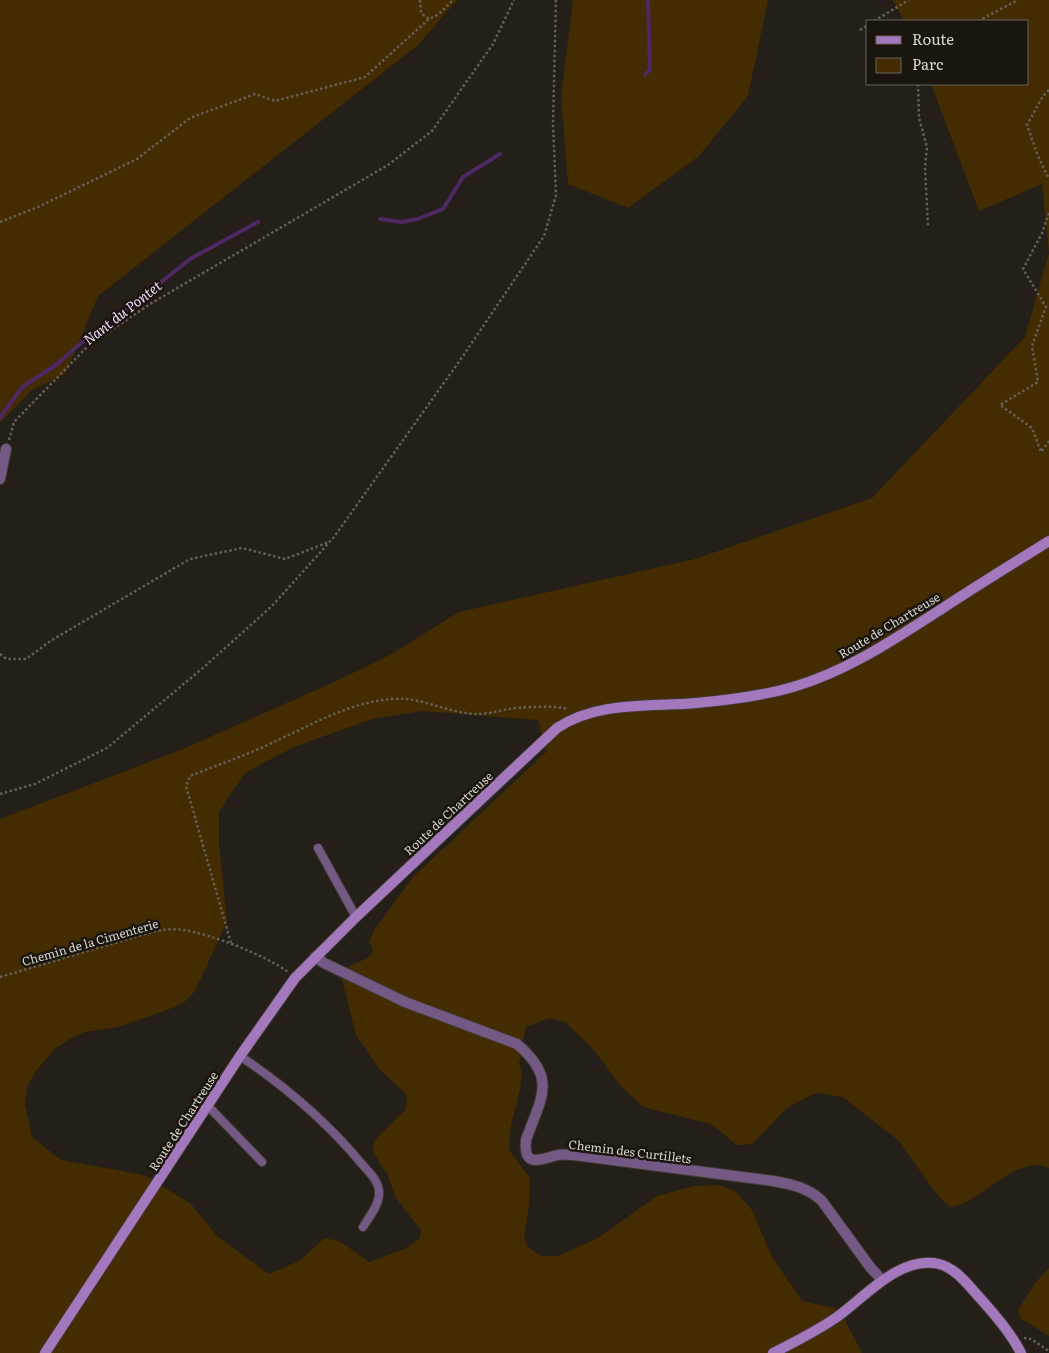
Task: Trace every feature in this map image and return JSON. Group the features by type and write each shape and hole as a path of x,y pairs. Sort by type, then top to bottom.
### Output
{"main road":[{"name":"Route de Chartreuse","path":"45,1353 240,1056 295,978 356,917 557,728 584,714 636,706 732,699 770,693 796,686 842,668 893,640 1049,541"},
{"path":"774,1353 832,1320 882,1280 896,1272 918,1264 939,1264 949,1268 962,1278 1011,1335 1021,1353"}],"street":[{"path":"0,479 6,449"},
{"name":"Chemin des Curtillets","path":"315,957 405,1002 517,1044 529,1054 542,1077 543,1088 526,1140 525,1148 532,1159 539,1160 559,1155 574,1155 773,1181 800,1187 814,1193 822,1201 870,1267 882,1280"}],"lane":[{"path":"318,848 356,917"},
{"path":"240,1056 284,1086 310,1108 340,1138 372,1176 379,1193 377,1202 363,1227"},
{"path":"208,1106 262,1162"}],"path":[{"path":"420,0 421,13 429,19"},
{"path":"0,222 38,207 137,159 190,118 255,94 275,101 365,77 429,19 439,14 453,0"},
{"path":"6,449 14,422 88,346 150,304 388,165 432,131 492,44 514,0"},
{"path":"0,794 35,784 107,748 204,667 272,606 330,541 463,356 544,236 556,195 553,123 556,0"},
{"path":"876,20 909,0"},
{"path":"980,20 1018,0"},
{"path":"860,30 866,26"},
{"path":"918,85 919,118 926,147 925,167 928,226"},
{"path":"1049,90 1043,96 1027,125 1038,156 1049,179"},
{"path":"1049,213 1042,233 1023,269 1046,307 1032,346 1038,382 1000,405 1032,428 1041,452 1049,441"},
{"path":"0,654 7,660 26,659 52,640 190,559 242,548 286,558 330,541"},
{"path":"231,943 186,786 190,776 277,741 337,712 371,702 409,699 468,714 483,714 530,707 564,708 584,714"},
{"name":"Chemin de la Cimenterie","path":"0,977 152,932 169,929 184,930 231,943 280,966 295,978"},
{"path":"1011,1335 1031,1339 1049,1351"}],"green space":[{"path":"0,0 457,0 418,45 98,296 66,373 31,391 0,423"},
{"path":"573,0 768,0 748,96 699,156 628,208 568,184 561,97"},
{"path":"893,0 1049,0 1049,253 1042,184 979,211 931,85 1029,85 1029,20 903,20"},
{"path":"1049,253 1049,1168 1037,1165 1024,1167 1011,1173 973,1198 950,1207 938,1196 899,1141 843,1097 817,1093 787,1108 752,1144 737,1145 711,1124 643,1107 620,1085 594,1050 565,1022 549,1018 526,1027 519,1064 522,1072 520,1090 511,1124 509,1150 530,1178 529,1204 524,1239 528,1247 541,1256 558,1256 598,1238 657,1196 694,1186 719,1185 735,1191 752,1210 772,1257 802,1301 834,1308 841,1313 862,1353 0,1353 0,819 183,749 334,682 390,655 459,612 695,559 872,498 1025,337","holes":["423,711 538,720 546,752 413,877 376,927 369,942 373,950 369,957 340,971 356,1035 380,1070 405,1093 406,1109 377,1138 373,1146 374,1154 387,1174 396,1198 421,1230 420,1238 407,1248 369,1262 341,1242 325,1238 299,1261 269,1274 217,1236 191,1204 144,1175 61,1160 32,1137 25,1104 27,1087 35,1072 56,1048 85,1032 118,1027 167,1010 183,1003 195,991 227,921 219,844 219,811 243,776 250,770 294,747 372,719"]},
{"path":"1049,1268 1049,1336 1020,1318 1018,1310 1036,1282"}],"waterway":[{"name":"Nant du Pontet","path":"645,75 650,69 648,0"},
{"name":"Nant du Pontet","path":"380,219 401,222 418,219 443,209 463,177 500,154"},
{"name":"Nant du Pontet","path":"0,418 22,387 56,365 88,337 128,309 190,259 258,222"}]}
